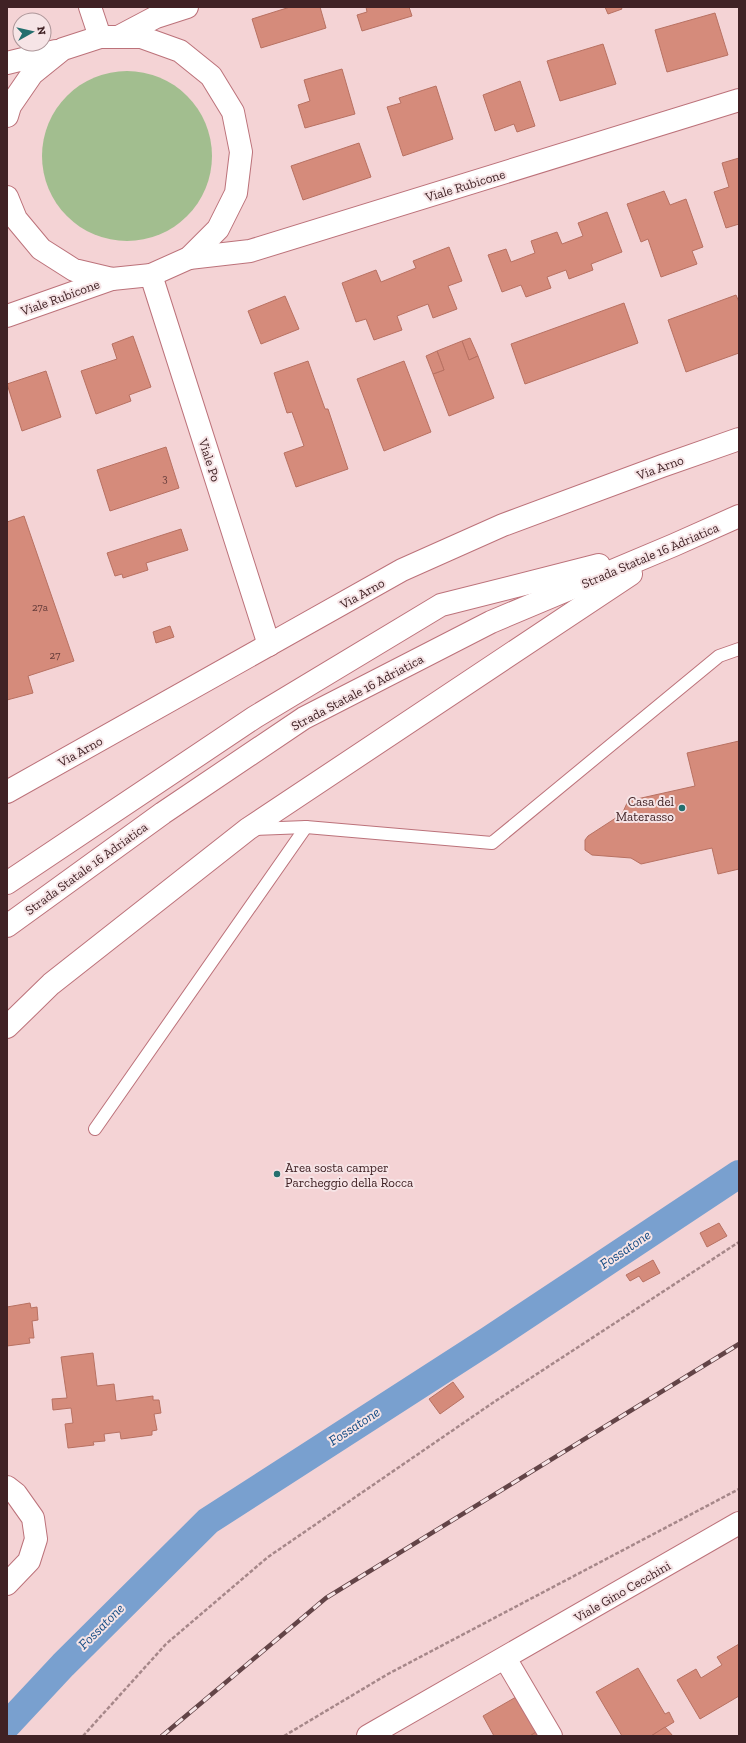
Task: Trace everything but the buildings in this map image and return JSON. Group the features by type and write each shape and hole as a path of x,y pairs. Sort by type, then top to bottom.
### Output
{"street":[{"path":"90,7 110,37"},
{"path":"7,63 110,37 156,17 187,7"},
{"path":"7,197 16,219 41,249 74,270 112,279 152,275 189,258 218,229 236,192 241,152 232,112 211,76 180,51 141,37 110,37"},
{"path":"7,116 10,106 32,74 63,49"},
{"name":"Viale Rubicone","path":"189,258 250,251 739,100"},
{"name":"Viale Po","path":"152,275 269,645"},
{"name":"Viale Rubicone","path":"7,316 112,279"},
{"name":"Via Arno","path":"7,792 402,570 503,525 739,439"},
{"name":"Strada Statale 16 Adriatica","path":"7,926 163,813 304,718 491,622 739,516"},
{"path":"7,1027 51,984 248,829 674,545"},
{"path":"7,883 255,717 441,605 674,545"},
{"path":"7,1487 16,1494 33,1518 36,1539 29,1561 7,1584"},
{"name":"Viale Gino Cecchini","path":"368,1736 739,1523"},
{"path":"505,1658 551,1736"}],"lane":[{"path":"248,829 306,827 492,843 719,656 739,649"},
{"path":"95,1129 306,827"}],"path":[{"path":"83,1736 166,1644 268,1557 494,1402 739,1242"},
{"path":"284,1736 388,1674 739,1489"}],"green space":[{"path":"127,71 152,75 167,81 187,96 202,116 210,139 212,156 208,181 202,196 187,216 167,231 144,239 127,241 102,237 87,231 67,216 52,196 44,173 42,156 46,131 52,116 67,96 87,81 110,73"}],"waterway":[{"name":"Fossatone","path":"7,1725 63,1665 208,1521 489,1340 739,1174"}],"railway":[{"path":"162,1736 326,1598 739,1344"}],"place":[{"name":"Casa del Materasso","path":"682,808"},
{"name":"Area sosta camper Parcheggio della Rocca","path":"277,1174"}]}
